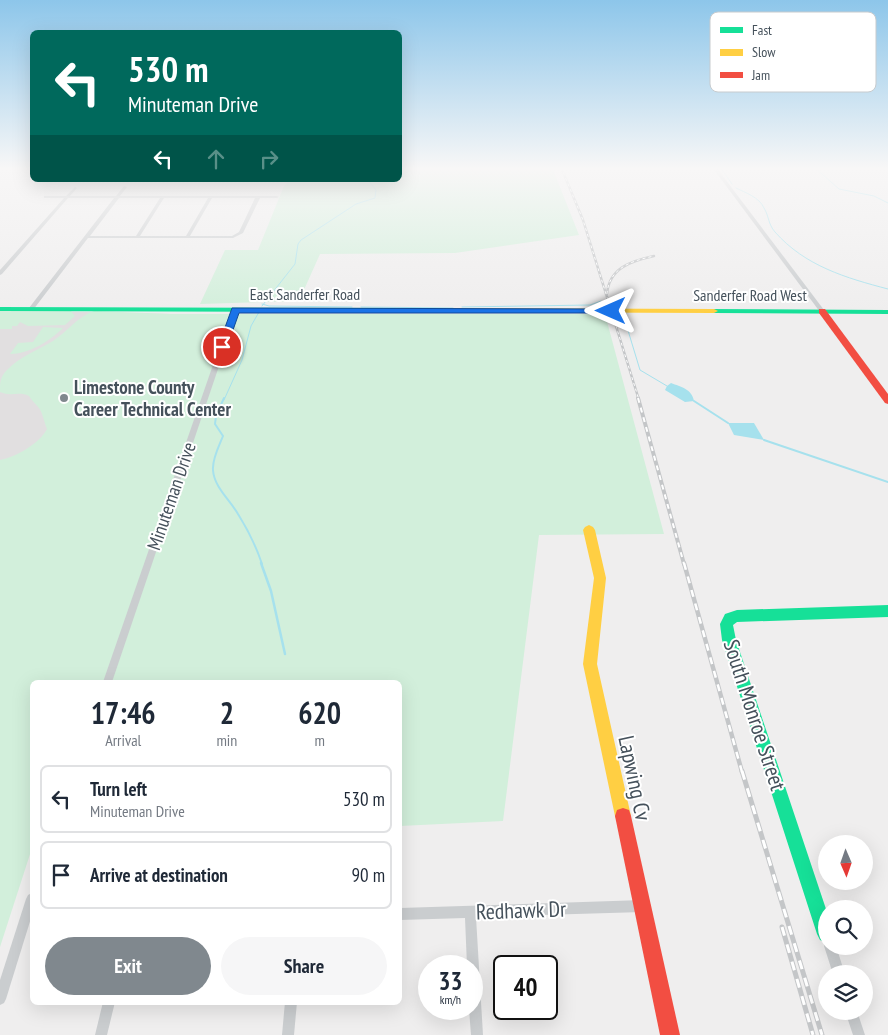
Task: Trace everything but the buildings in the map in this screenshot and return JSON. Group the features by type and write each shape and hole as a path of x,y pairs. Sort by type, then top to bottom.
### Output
{"street":[{"path":"0,273 51,215"},
{"path":"31,309 103,215"},
{"path":"136,237 151,215"},
{"path":"187,237 199,215"},
{"path":"87,237 227,238 241,233 249,215"},
{"path":"750,215 888,401"},
{"name":"East Sanderfer Road","path":"0,309 611,311"},
{"name":"Minuteman Drive","path":"108,680 235,310"},
{"name":"Sanderfer Road West","path":"611,311 888,312"},
{"name":"Lapwing Cv","path":"589,530 600,578 590,664 670,1035"},
{"name":"South Monroe Street","path":"818,910 729,640 726,624 730,618 738,616 888,611"},
{"path":"0,999 30,905"},
{"name":"Redhawk Dr","path":"402,914 643,906"},
{"path":"470,912 477,1035"},
{"path":"101,1035 108,1005"},
{"path":"288,1035 291,1005"},
{"path":"854,1020 859,1035"}],"shaded area":[{"name":"Limestone County Career Technical Center","path":"0,310 171,314 0,484"}],"green space":[{"path":"272,215 571,215 579,235 455,253 320,254 299,301 200,304 225,250 258,250"},
{"path":"0,310 71,311 75,316 65,325 28,326 20,322 17,326 12,326 12,329 0,329"},
{"path":"94,311 171,314 605,314 664,534 539,535 503,821 402,826 402,680 30,680 30,854 0,947 0,460 13,456 33,445 47,429 39,408 29,396 0,392 0,382 5,373 17,361 53,341"},
{"path":"43,327 63,328 39,346 24,352 10,354 18,343 33,342"}],"water":[{"path":"671,383 688,391 694,401 685,402 665,390"},
{"path":"728,423 754,423 764,440 734,435"}],"waterway":[{"path":"263,304 295,264 298,244 301,240 339,215"},
{"path":"767,215 775,232 799,254 842,275 888,289"},
{"path":"462,307 590,305 601,301"},
{"path":"613,301 620,304 621,307"},
{"path":"263,304 352,307"},
{"path":"361,307 453,308"},
{"path":"224,400 242,360 251,326 259,312"},
{"path":"623,314 640,370 667,386"},
{"path":"224,398 216,416 215,424 223,436 214,461 214,476 219,488 245,526 262,564"},
{"path":"694,401 728,423"},
{"path":"764,440 888,482"},
{"path":"261,563 271,591 285,654"}],"railway":[{"path":"581,215 639,400"},
{"path":"607,294 612,278 623,267 637,260 654,256"},
{"path":"638,398 684,564"},
{"path":"684,563 742,772"},
{"path":"742,771 822,1035"},
{"path":"782,927 813,1035"}],"traffic: fast":[{"path":"0,309 398,310"},
{"path":"714,311 888,312"},
{"path":"818,910 729,640 726,624 730,618 737,616 888,611"}],"traffic: slow":[{"path":"398,310 714,311"},
{"path":"589,530 600,578 590,664 623,816"}],"traffic: jam":[{"path":"822,311 888,401"},
{"path":"623,816 670,1035"}],"place":[{"name":"Limestone County Career Technical Center","path":"64,398"}],"route":[{"path":"222,347 235,310 611,311"}]}
